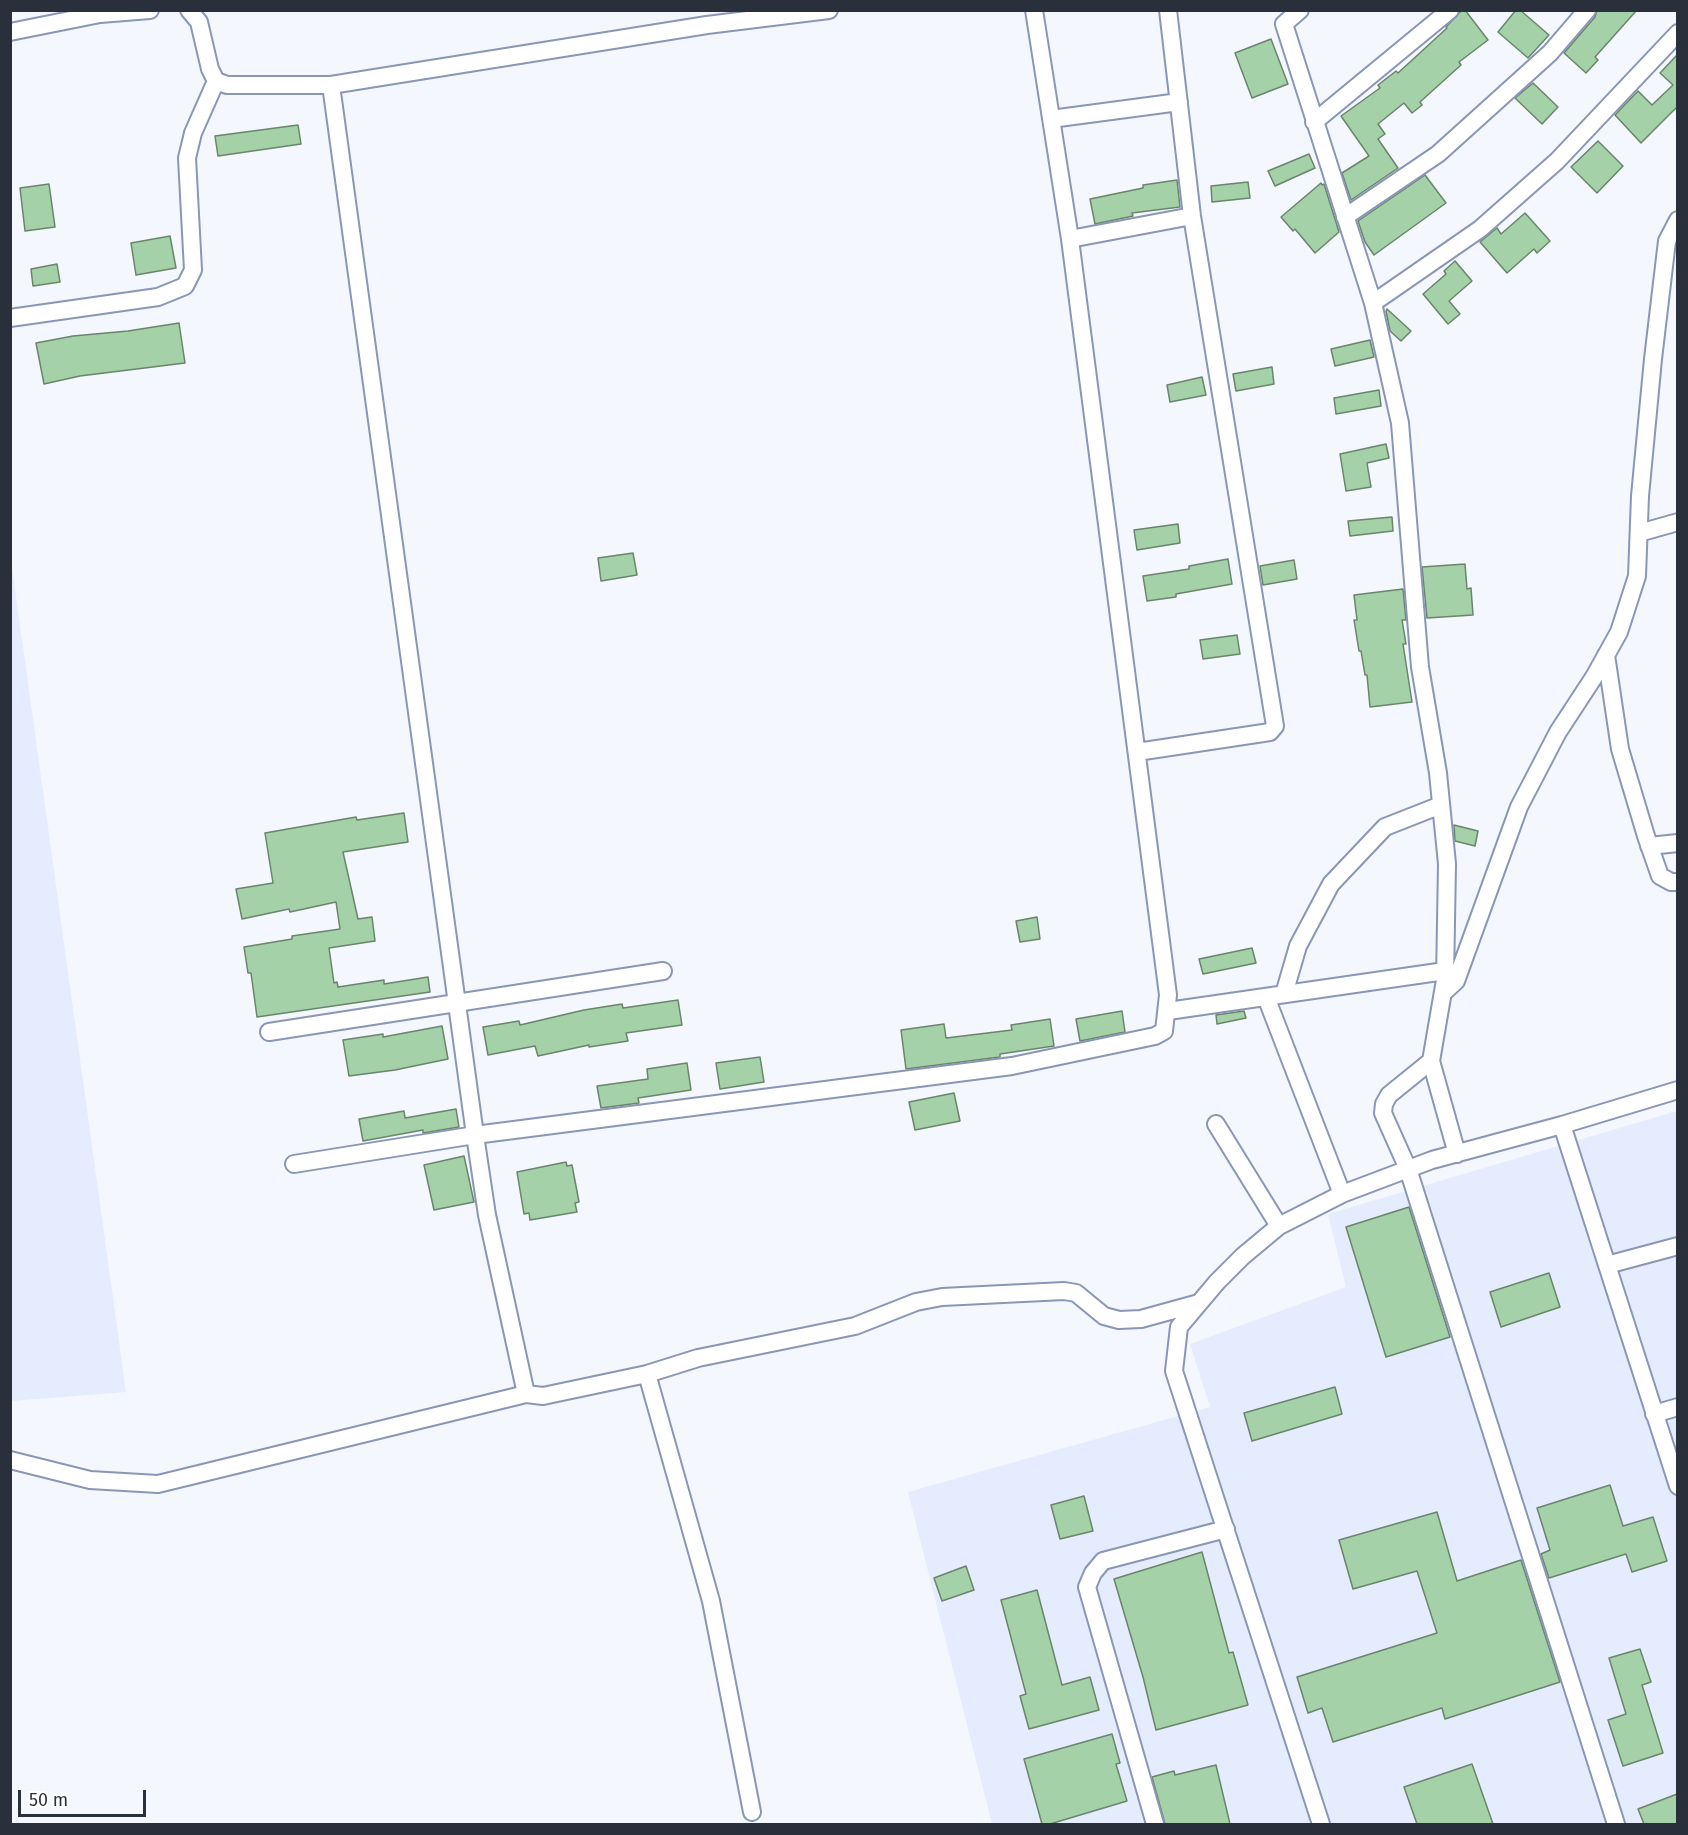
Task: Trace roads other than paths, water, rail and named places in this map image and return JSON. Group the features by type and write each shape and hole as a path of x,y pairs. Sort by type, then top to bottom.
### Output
{"street":[{"path":"10,32 100,14 150,10"},
{"path":"189,10 199,22 210,69 216,81 227,85 331,85 707,25 829,10"},
{"path":"294,1164 475,1135 1012,1066 1155,1036 1164,1031 1168,995 1070,239 1034,10"},
{"path":"1137,752 1270,732 1275,726 1192,216 1168,10"},
{"path":"1300,10 1282,17 1373,303 1400,423 1420,667 1438,773 1447,864 1445,971 1431,1061 1457,1154"},
{"path":"1314,122 1450,10"},
{"path":"1345,217 1438,154 1550,53 1587,10"},
{"path":"1373,303 1480,229 1549,169 1677,33"},
{"path":"10,318 158,297 186,286 193,270 187,158 193,133 216,81"},
{"path":"331,85 475,1135 487,1215 526,1394"},
{"path":"1051,119 1179,102"},
{"path":"1070,239 1192,216"},
{"path":"1443,993 1456,981 1519,807 1558,732 1619,632 1637,576 1641,484 1667,241 1677,220"},
{"path":"1639,533 1677,522"},
{"path":"1606,655 1620,748 1649,846 1660,876 1677,882"},
{"path":"1284,994 1298,945 1330,884 1385,826 1441,806"},
{"path":"1649,846 1677,843"},
{"path":"269,1032 663,971"},
{"path":"1168,1011 1445,971"},
{"path":"1266,997 1342,1194"},
{"path":"1431,1061 1389,1095 1384,1104 1383,1113 1408,1169 1616,1824"},
{"path":"1321,1824 1174,1371 1179,1328 1243,1256 1279,1226 1342,1194 1408,1169 1677,1090"},
{"path":"1216,1124 1279,1226"},
{"path":"1562,1125 1677,1486"},
{"path":"1607,1265 1677,1246"},
{"path":"10,1460 90,1480 158,1484 526,1394 543,1396 647,1374 698,1358 855,1326 916,1302 942,1297 1064,1291 1076,1293 1104,1316 1119,1320 1141,1319 1199,1303"},
{"path":"647,1374 711,1601 752,1812"},
{"path":"1654,1414 1677,1407"},
{"path":"1155,1824 1087,1587 1093,1573 1103,1561 1226,1529"}]}
